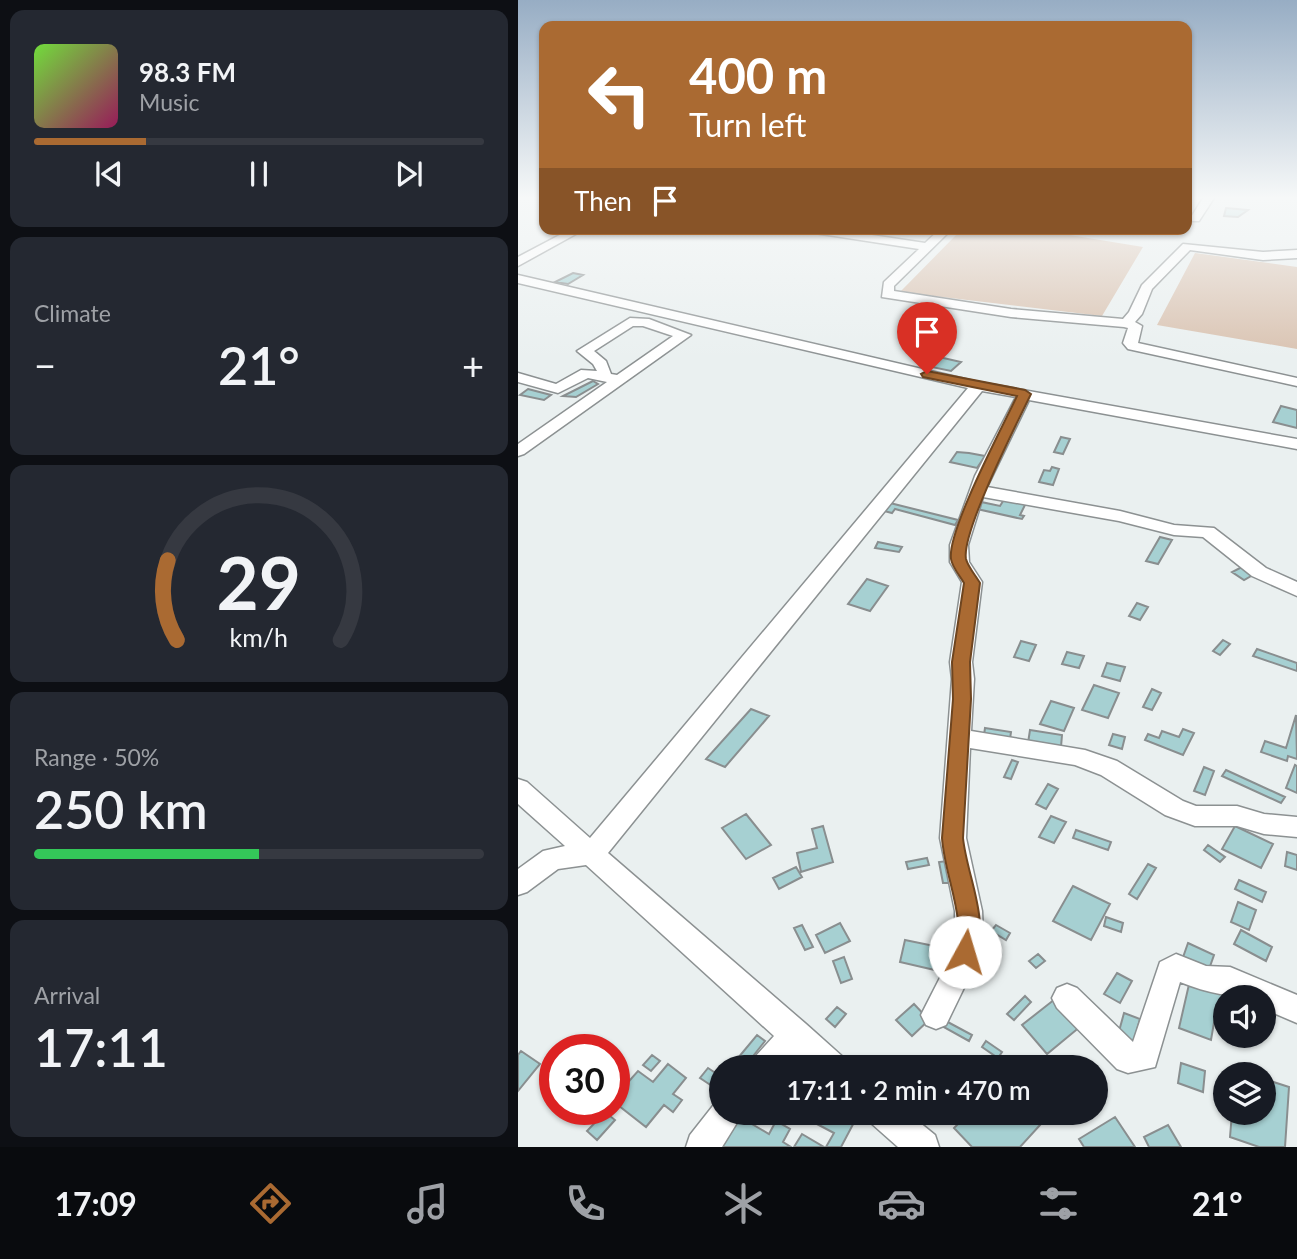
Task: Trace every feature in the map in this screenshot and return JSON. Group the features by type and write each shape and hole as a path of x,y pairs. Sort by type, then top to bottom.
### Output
{"street":[{"path":"518,262 538,252"},
{"path":"921,252 888,285 887,294 1010,313 1126,323 1135,326 1130,343 1133,346 1297,382"},
{"path":"1126,323 1135,314 1146,288 1182,252"},
{"path":"1237,252 1263,256 1297,254"},
{"path":"518,279 978,386 1297,444"},
{"path":"518,451 682,337 682,333 645,322 630,322 584,351 602,364 604,377"},
{"path":"518,377 558,388 586,373 620,380"},
{"path":"518,884 552,859 593,853 978,386"},
{"path":"936,1015 970,935 968,915 954,859 953,838 963,679 961,662 972,583 959,561 958,549 978,491 1025,394"},
{"path":"978,491 1119,516 1174,530 1208,532 1259,572 1297,590"},
{"path":"960,738 1077,756 1110,768 1174,808 1195,816 1237,816 1264,824 1297,827"},
{"path":"518,789 818,1055"},
{"path":"1067,998 1128,1058 1144,1056 1167,979 1170,971 1177,967 1206,979 1230,980 1297,1009"},
{"path":"776,1055 795,1034"},
{"path":"702,1147 718,1125"},
{"path":"897,1125 923,1147"}],"shaded area":[{"path":"940,252 1140,252 1102,316 900,292"},
{"path":"1195,253 1297,267 1297,349 1157,325"}],"building":[{"path":"573,273 583,275 568,284 555,282"},
{"path":"933,316 947,319 939,325 925,322"},
{"path":"939,357 961,362 951,371 922,365 927,360 934,362"},
{"path":"593,381 598,384 576,397 563,396"},
{"path":"528,389 551,395 544,400 520,395"},
{"path":"1281,406 1297,410 1297,428 1273,422"},
{"path":"1061,437 1070,439 1063,454 1054,452"},
{"path":"957,452 985,456 977,468 950,462"},
{"path":"1052,467 1059,469 1053,485 1039,482 1044,470 1050,471"},
{"path":"1005,498 1026,503 1020,515 1024,516 1022,519 977,509 981,502 1000,506"},
{"path":"890,503 958,520 955,525 895,509 892,513 884,511"},
{"path":"1160,537 1172,540 1158,564 1146,561"},
{"path":"878,542 902,547 899,552 875,548"},
{"path":"1242,567 1253,575 1244,580 1232,572"},
{"path":"867,579 888,586 870,611 848,604"},
{"path":"1137,603 1148,607 1140,620 1129,616"},
{"path":"1223,640 1230,644 1220,655 1213,651"},
{"path":"1021,641 1036,645 1029,661 1014,657"},
{"path":"1257,649 1297,663 1297,671 1253,656"},
{"path":"1067,652 1084,656 1079,668 1062,664"},
{"path":"1107,663 1125,667 1120,681 1102,676"},
{"path":"1094,685 1119,693 1108,718 1082,710"},
{"path":"1152,689 1161,693 1152,710 1143,707"},
{"path":"1051,701 1074,708 1064,731 1040,724"},
{"path":"751,709 769,716 725,767 706,759"},
{"path":"1296,715 1297,759 1288,756 1287,761 1261,752 1265,741 1286,748"},
{"path":"985,728 1011,732 1010,739 984,735"},
{"path":"1183,729 1194,733 1183,755 1145,740 1148,734 1159,738 1162,731 1179,737"},
{"path":"1030,730 1062,735 1061,747 1028,743"},
{"path":"1113,734 1125,737 1122,749 1109,745"},
{"path":"1012,760 1018,762 1011,779 1004,777"},
{"path":"1295,765 1297,766 1297,793 1286,788"},
{"path":"1204,767 1214,771 1205,795 1194,791"},
{"path":"1226,770 1285,797 1281,803 1222,776"},
{"path":"1048,784 1058,789 1046,809 1036,804"},
{"path":"746,814 771,845 746,859 722,828"},
{"path":"1051,816 1066,822 1054,843 1039,837"},
{"path":"823,826 833,862 801,872 797,853 817,848 812,829"},
{"path":"1235,826 1273,844 1261,868 1222,849"},
{"path":"1076,830 1111,842 1108,850 1073,838"},
{"path":"1208,845 1225,857 1220,862 1204,850"},
{"path":"1287,852 1297,855 1297,870 1285,866"},
{"path":"927,858 929,865 908,869 906,862"},
{"path":"947,861 951,883 943,883 939,862"},
{"path":"1148,864 1156,868 1137,899 1129,894"},
{"path":"796,867 802,877 779,889 773,878"},
{"path":"1239,880 1266,892 1262,902 1235,889"},
{"path":"1073,886 1110,904 1091,940 1053,921"},
{"path":"1238,902 1256,910 1249,930 1231,922"},
{"path":"1106,917 1123,923 1121,932 1104,926"},
{"path":"840,923 850,941 825,953 816,935"},
{"path":"802,925 813,947 805,950 794,928"},
{"path":"996,925 1010,933 1006,940 991,931"},
{"path":"1241,930 1272,947 1266,961 1234,944"},
{"path":"905,940 944,948 939,971 900,962"},
{"path":"1188,943 1214,955 1207,975 1181,963"},
{"path":"1038,954 1045,961 1036,968 1029,961"},
{"path":"844,957 852,979 841,983 833,961"},
{"path":"1117,973 1132,981 1120,1003 1104,994"},
{"path":"1190,980 1213,988 1211,1040 1179,1028"},
{"path":"1025,996 1031,1002 1014,1020 1007,1014"},
{"path":"1055,999 1081,1026 1047,1054 1022,1025"},
{"path":"914,1004 929,1020 912,1036 896,1020"},
{"path":"837,1007 846,1014 835,1027 826,1019"},
{"path":"1124,1013 1140,1019 1134,1041 1118,1035"},
{"path":"944,1020 972,1035 969,1041 940,1025"},
{"path":"757,1035 765,1041 754,1055 740,1055"},
{"path":"986,1041 1002,1052 1000,1055 994,1055 982,1047"},
{"path":"521,1051 539,1065 518,1091 518,1055"},
{"path":"652,1055 660,1061 651,1071 643,1065"},
{"path":"1181,1063 1205,1071 1203,1092 1178,1083"},
{"path":"668,1064 686,1078 673,1094 682,1100 673,1112 664,1105 646,1127 630,1114 630,1080 638,1071 653,1082"},
{"path":"708,1068 709,1069 709,1084 700,1078"},
{"path":"1276,1083 1289,1087 1285,1147 1259,1147 1230,1137 1231,1125 1276,1125"},
{"path":"1115,1117 1135,1147 1084,1147 1079,1139 1102,1125 1108,1125 1108,1121"},
{"path":"593,1125 610,1125 597,1140 587,1131"},
{"path":"735,1125 754,1125 769,1134 774,1125 783,1125 790,1129 783,1142 791,1147 722,1147"},
{"path":"819,1125 853,1125 841,1147 826,1147 834,1133"},
{"path":"957,1125 1040,1125 1020,1147 972,1147 954,1128"},
{"path":"1168,1125 1181,1147 1149,1147 1144,1137"},
{"path":"802,1134 824,1147 794,1147"}],"route":[{"path":"927,374 1025,394 1005,430 978,491 958,549 959,561 972,583 961,662 963,679 953,838 954,859 970,923 965,952"}]}
